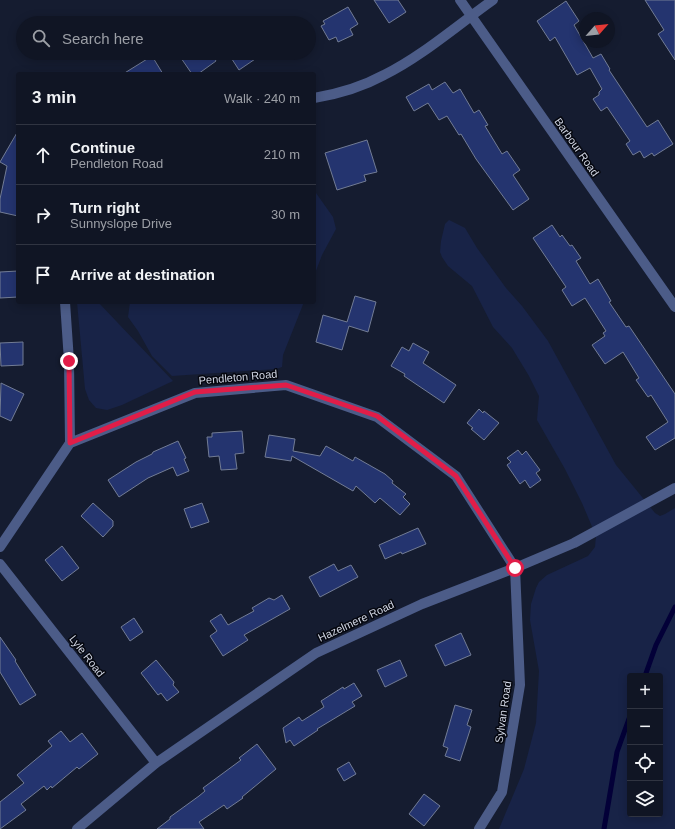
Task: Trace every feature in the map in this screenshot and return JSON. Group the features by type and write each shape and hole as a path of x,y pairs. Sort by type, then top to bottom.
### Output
{"street":[{"name":"Barbour Road","path":"460,0 675,307"},
{"path":"316,98 340,93 384,75 416,56 493,0"},
{"path":"0,547 70,443 69,361 65,304"},
{"name":"Pendleton Road","path":"70,443 195,392 286,385 377,416 456,476 515,568"},
{"name":"Hazelmere Road","path":"77,829 156,763 316,653 422,604 515,568 574,543 675,488"},
{"name":"Lyle Road","path":"0,564 156,763"},
{"name":"Sylvan Road","path":"479,829 502,792 520,685 515,568"}],"shaded area":[{"path":"316,193 333,217 336,229 322,255 316,271"},
{"path":"449,220 465,228 477,248 506,288 522,306 548,341 616,465 655,513 660,516 675,508 675,829 499,829 524,769 536,723 539,671 530,620 531,604 536,588 539,582 547,575 588,556 595,547 596,536 565,469 537,420 539,396 529,376 512,348 493,327 472,286 448,266 442,257 440,252 445,224"},
{"path":"77,304 100,304 173,381 122,405 107,410 96,408 89,400 85,389"},
{"path":"130,304 303,304 283,355 282,367 276,369 172,376 152,356 128,317"}],"building":[{"path":"374,0 398,0 406,12 389,23"},
{"path":"645,0 675,0 675,60 658,34 664,30"},
{"path":"566,1 579,21 574,25 579,34 579,48 587,48 593,58 601,54 610,69 609,70 647,127 658,120 673,144 654,156 652,153 644,158 640,151 633,155 626,144 630,141 607,107 601,111 593,99 599,95 599,92 602,89 590,68 577,75 555,37 550,41 537,21"},
{"path":"348,7 358,24 350,29 353,35 338,42 336,37 329,40 321,26 325,24 323,21"},
{"path":"146,60 154,60 162,72 126,72"},
{"path":"182,60 216,61 201,72 191,72"},
{"path":"233,60 254,60 239,70"},
{"path":"445,82 453,93 460,89 474,113 479,110 488,125 485,126 502,154 507,151 520,170 513,175 529,199 513,210 447,116 439,120 428,103 414,111 406,97 429,84 432,90"},
{"path":"16,134 16,216 0,212 0,199 7,166 0,162"},
{"path":"367,140 377,172 364,175 366,181 337,190 325,153"},
{"path":"552,225 560,237 562,235 570,246 572,245 581,258 576,261 590,284 598,279 611,301 609,302 626,327 629,326 675,394 675,438 655,450 646,437 668,422 651,395 648,397 636,380 639,378 623,352 605,364 592,345 605,336 603,333 606,331 585,298 572,306 562,290 566,287 533,238"},
{"path":"16,271 16,297 0,298 0,272"},
{"path":"355,296 376,302 368,332 349,326 342,350 316,342 323,315 347,322"},
{"path":"23,342 23,365 1,366 0,343"},
{"path":"413,343 429,352 423,363 456,385 444,403 404,376 405,374 391,366 402,347 409,351"},
{"path":"1,383 24,394 11,421 0,416"},
{"path":"479,409 483,413 484,411 499,423 484,440 471,429 473,428 467,423"},
{"path":"242,431 244,453 235,454 237,469 221,470 219,456 209,457 207,437 212,437 212,433"},
{"path":"269,435 295,439 293,451 320,456 326,446 353,461 355,457 385,474 393,481 392,483 406,494 403,497 410,504 400,515 380,498 375,503 356,486 353,491 292,456 291,461 265,457"},
{"path":"178,441 186,458 184,459 189,471 177,476 173,467 148,478 119,497 108,480 153,452"},
{"path":"518,450 522,455 526,451 540,470 536,473 541,480 530,488 525,480 520,484 507,465 511,462 507,458"},
{"path":"93,503 113,521 113,526 103,537 81,516"},
{"path":"202,503 209,522 191,528 184,509"},
{"path":"418,528 426,544 385,559 379,545"},
{"path":"62,546 79,568 62,581 45,560"},
{"path":"334,564 338,571 351,565 358,577 320,597 309,577"},
{"path":"282,595 290,609 244,635 248,640 223,656 210,636 217,631 210,621 221,614 228,625 254,611 252,608 269,598 274,600"},
{"path":"134,618 143,632 130,641 121,627"},
{"path":"461,633 471,655 445,666 435,645"},
{"path":"0,637 16,660 15,661 36,695 20,705 0,672"},
{"path":"156,660 174,682 173,685 179,692 167,701 161,693 158,695 141,673"},
{"path":"400,660 407,676 385,687 377,670"},
{"path":"354,683 362,696 352,702 355,706 317,729 318,730 294,746 290,740 286,743 283,728 299,717 302,721 324,707 321,701 343,687 344,689"},
{"path":"455,705 472,710 467,725 471,727 460,761 445,756 448,748 443,746"},
{"path":"61,731 70,742 82,733 98,754 79,769 77,767 52,788 51,786 47,790 44,786 21,804 26,810 0,829 0,802 24,783 17,775 52,746 48,741"},
{"path":"257,744 276,769 242,797 243,798 227,809 224,805 199,822 204,829 157,829 170,819 170,817 205,791 203,788 241,760 239,758"},
{"path":"349,762 356,774 344,781 337,769"},
{"path":"424,794 440,806 424,826 409,814"}],"waterway":[{"path":"646,673 656,645 675,607"},
{"path":"604,829 617,752 627,724"}],"route":[{"path":"69,361 70,443 195,392 286,385 377,416 456,476 515,568"}]}
